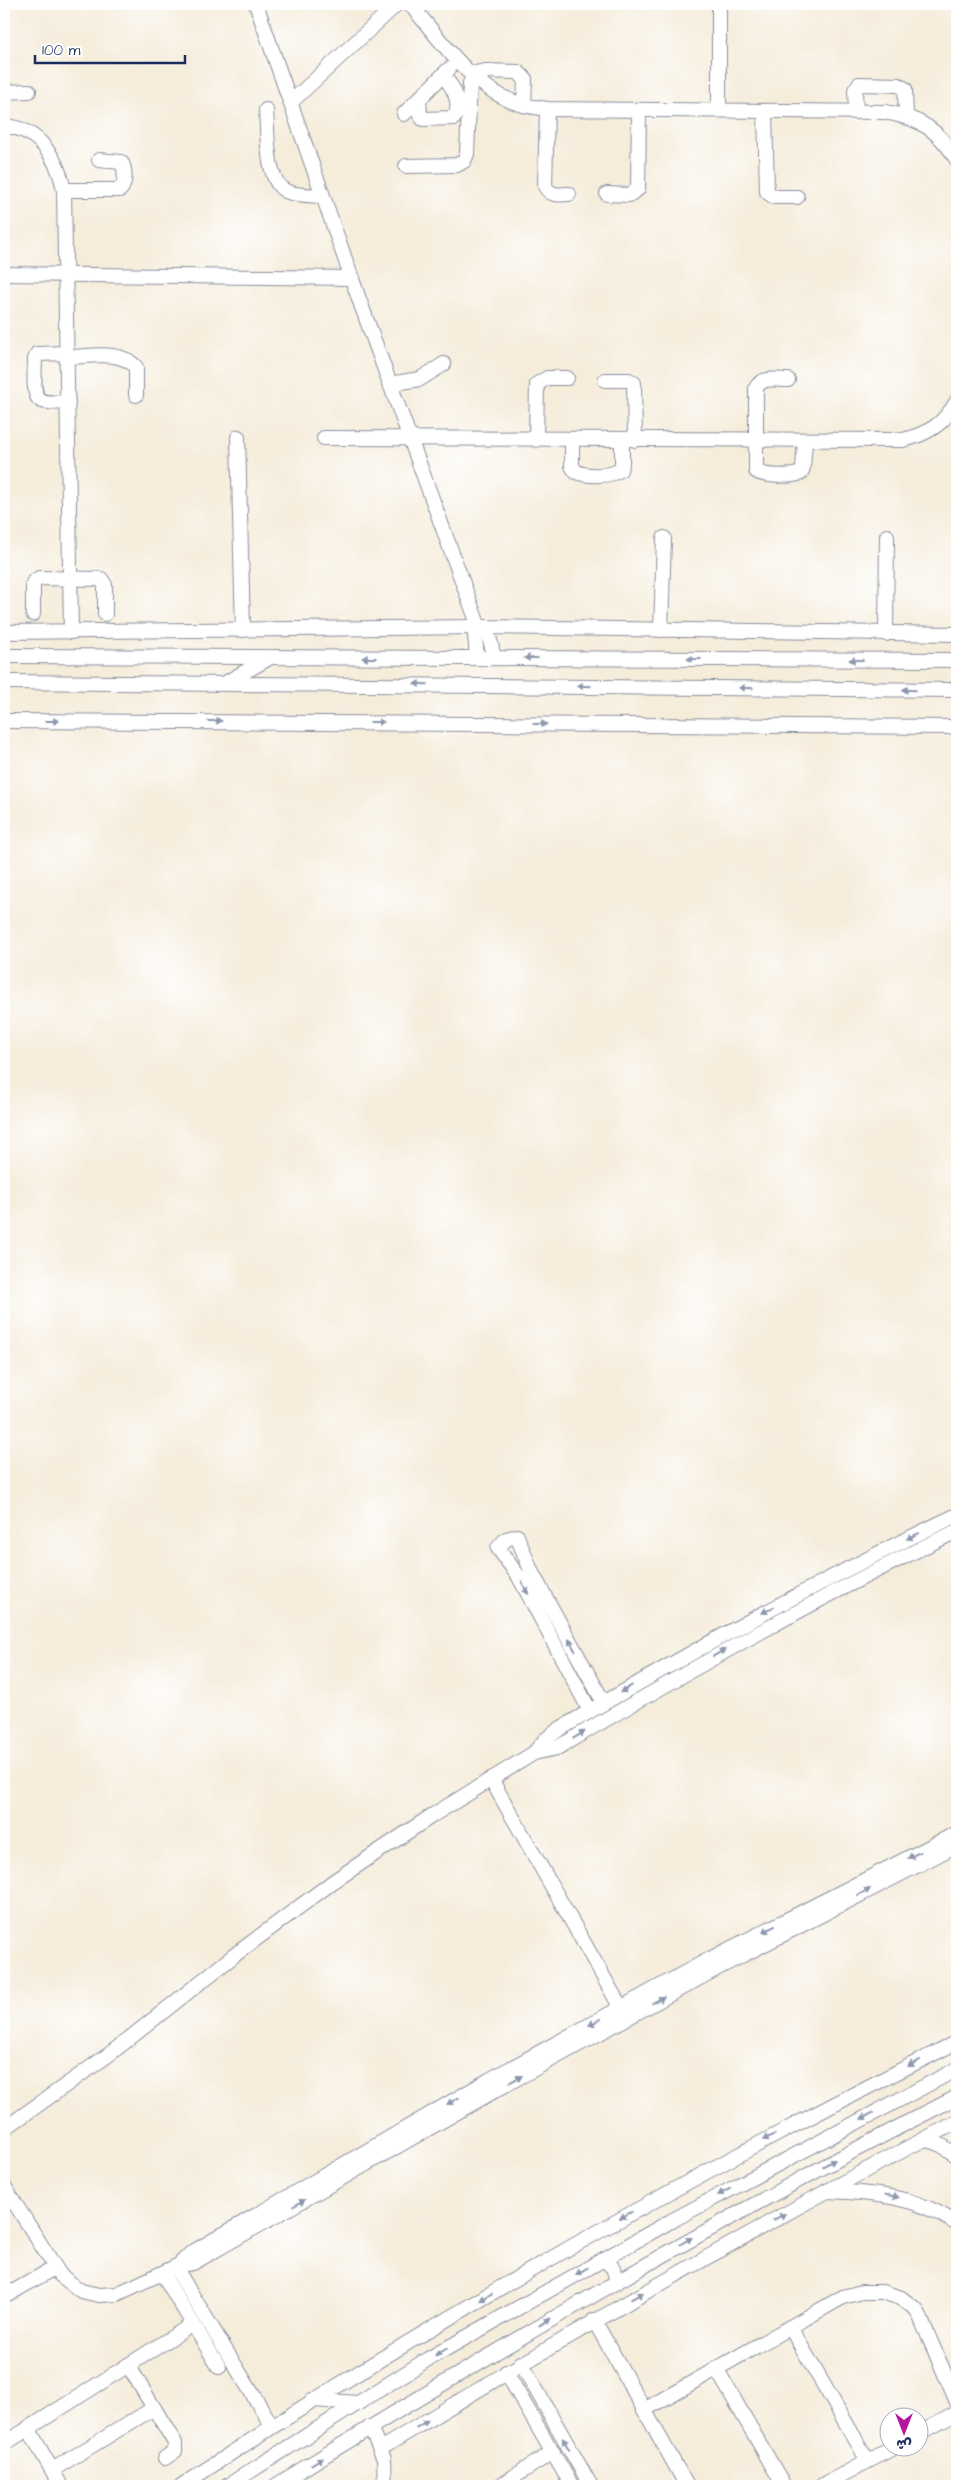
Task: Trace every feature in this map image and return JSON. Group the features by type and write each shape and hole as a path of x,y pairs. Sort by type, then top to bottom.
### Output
{"street":[{"path":"256,4 389,384 479,627 488,633 494,658"},
{"path":"291,102 397,4"},
{"path":"410,4 457,59 474,75 498,94 524,105 547,109 885,112 906,116 930,127 947,143 957,160"},
{"path":"719,4 719,110"},
{"path":"404,114 443,76 457,59"},
{"path":"406,166 457,165 464,160 467,154 470,83 474,75 480,71 518,72 525,79 524,105"},
{"path":"419,99 420,115 423,119 454,118 456,113 455,92 443,76"},
{"path":"856,112 855,90 859,84 899,85 905,89 906,116"},
{"path":"4,92 30,91"},
{"path":"547,109 545,186 554,195 568,194"},
{"path":"266,110 272,172 277,184 288,192 323,196"},
{"path":"607,194 629,194 638,189 638,110"},
{"path":"765,111 767,192 774,197 797,197"},
{"path":"4,126 34,137 53,156 64,190 71,632"},
{"path":"64,190 120,190 124,184 124,165 121,162 99,160"},
{"path":"4,274 352,278"},
{"path":"68,402 42,401 38,399 35,393 35,358 37,354 42,352 68,355 122,356 136,367 136,395"},
{"path":"389,384 420,379 444,364"},
{"path":"536,440 537,384 547,378 567,378"},
{"path":"572,440 572,466 576,472 583,474 614,474 620,470 629,440 634,383 628,380 605,380"},
{"path":"788,380 765,380 757,384 754,468 758,473 795,475 801,473 805,442"},
{"path":"324,438 805,442 903,440 924,435 953,417 957,401"},
{"path":"238,437 244,630"},
{"path":"886,634 887,536"},
{"path":"662,630 664,538"},
{"path":"33,614 34,581 42,578 103,580 105,585 105,614"},
{"path":"478,658 475,635 479,627"},
{"path":"4,632 479,627 957,634"},
{"path":"4,656 957,660"},
{"path":"227,682 270,657"},
{"path":"4,682 227,682 957,690"},
{"path":"4,721 957,727"},
{"path":"4,2129 111,2053 236,1954 320,1891 400,1837 534,1753 551,1734 666,1666 857,1564 957,1516"},
{"path":"534,1753 557,1748 674,1679 864,1577 957,1532"},
{"path":"590,1710 519,1577 498,1548 506,1539 517,1536 532,1573 604,1702"},
{"path":"857,1564 864,1577"},
{"path":"666,1666 674,1679"},
{"path":"491,1779 621,2008"},
{"path":"492,2085 713,1964 957,1834"},
{"path":"834,1901 957,1846"},
{"path":"4,2186 54,2268 73,2287 99,2295 125,2291 177,2266 193,2263 621,2008 713,1964"},
{"path":"181,2486 312,2400 642,2206 754,2145 957,2042"},
{"path":"227,2486 428,2359 631,2244 799,2152 957,2069"},
{"path":"275,2486 370,2427 617,2280 742,2209 957,2097"},
{"path":"380,2449 594,2320 754,2230 957,2122"},
{"path":"925,2139 941,2145 957,2156"},
{"path":"826,2191 896,2196 933,2209 957,2224"},
{"path":"742,2209 754,2230"},
{"path":"631,2244 634,2256 643,2266"},
{"path":"604,2259 613,2268 617,2280"},
{"path":"177,2266 272,2426"},
{"path":"4,2297 54,2268"},
{"path":"162,2273 219,2367"},
{"path":"644,2410 843,2297 862,2292 882,2292 901,2298 917,2310 957,2402"},
{"path":"594,2320 687,2486"},
{"path":"4,2444 193,2324"},
{"path":"790,2327 868,2461"},
{"path":"521,2364 590,2486"},
{"path":"128,2365 175,2443 175,2451 165,2458"},
{"path":"716,2368 784,2486"},
{"path":"506,2372 572,2486"},
{"path":"312,2400 358,2403"},
{"path":"52,2470 154,2408"},
{"path":"928,2429 957,2413"},
{"path":"370,2427 380,2449 385,2470 385,2486"},
{"path":"28,2428 62,2486"},
{"path":"499,2486 553,2452"},
{"path":"821,2486 878,2456"}]}
